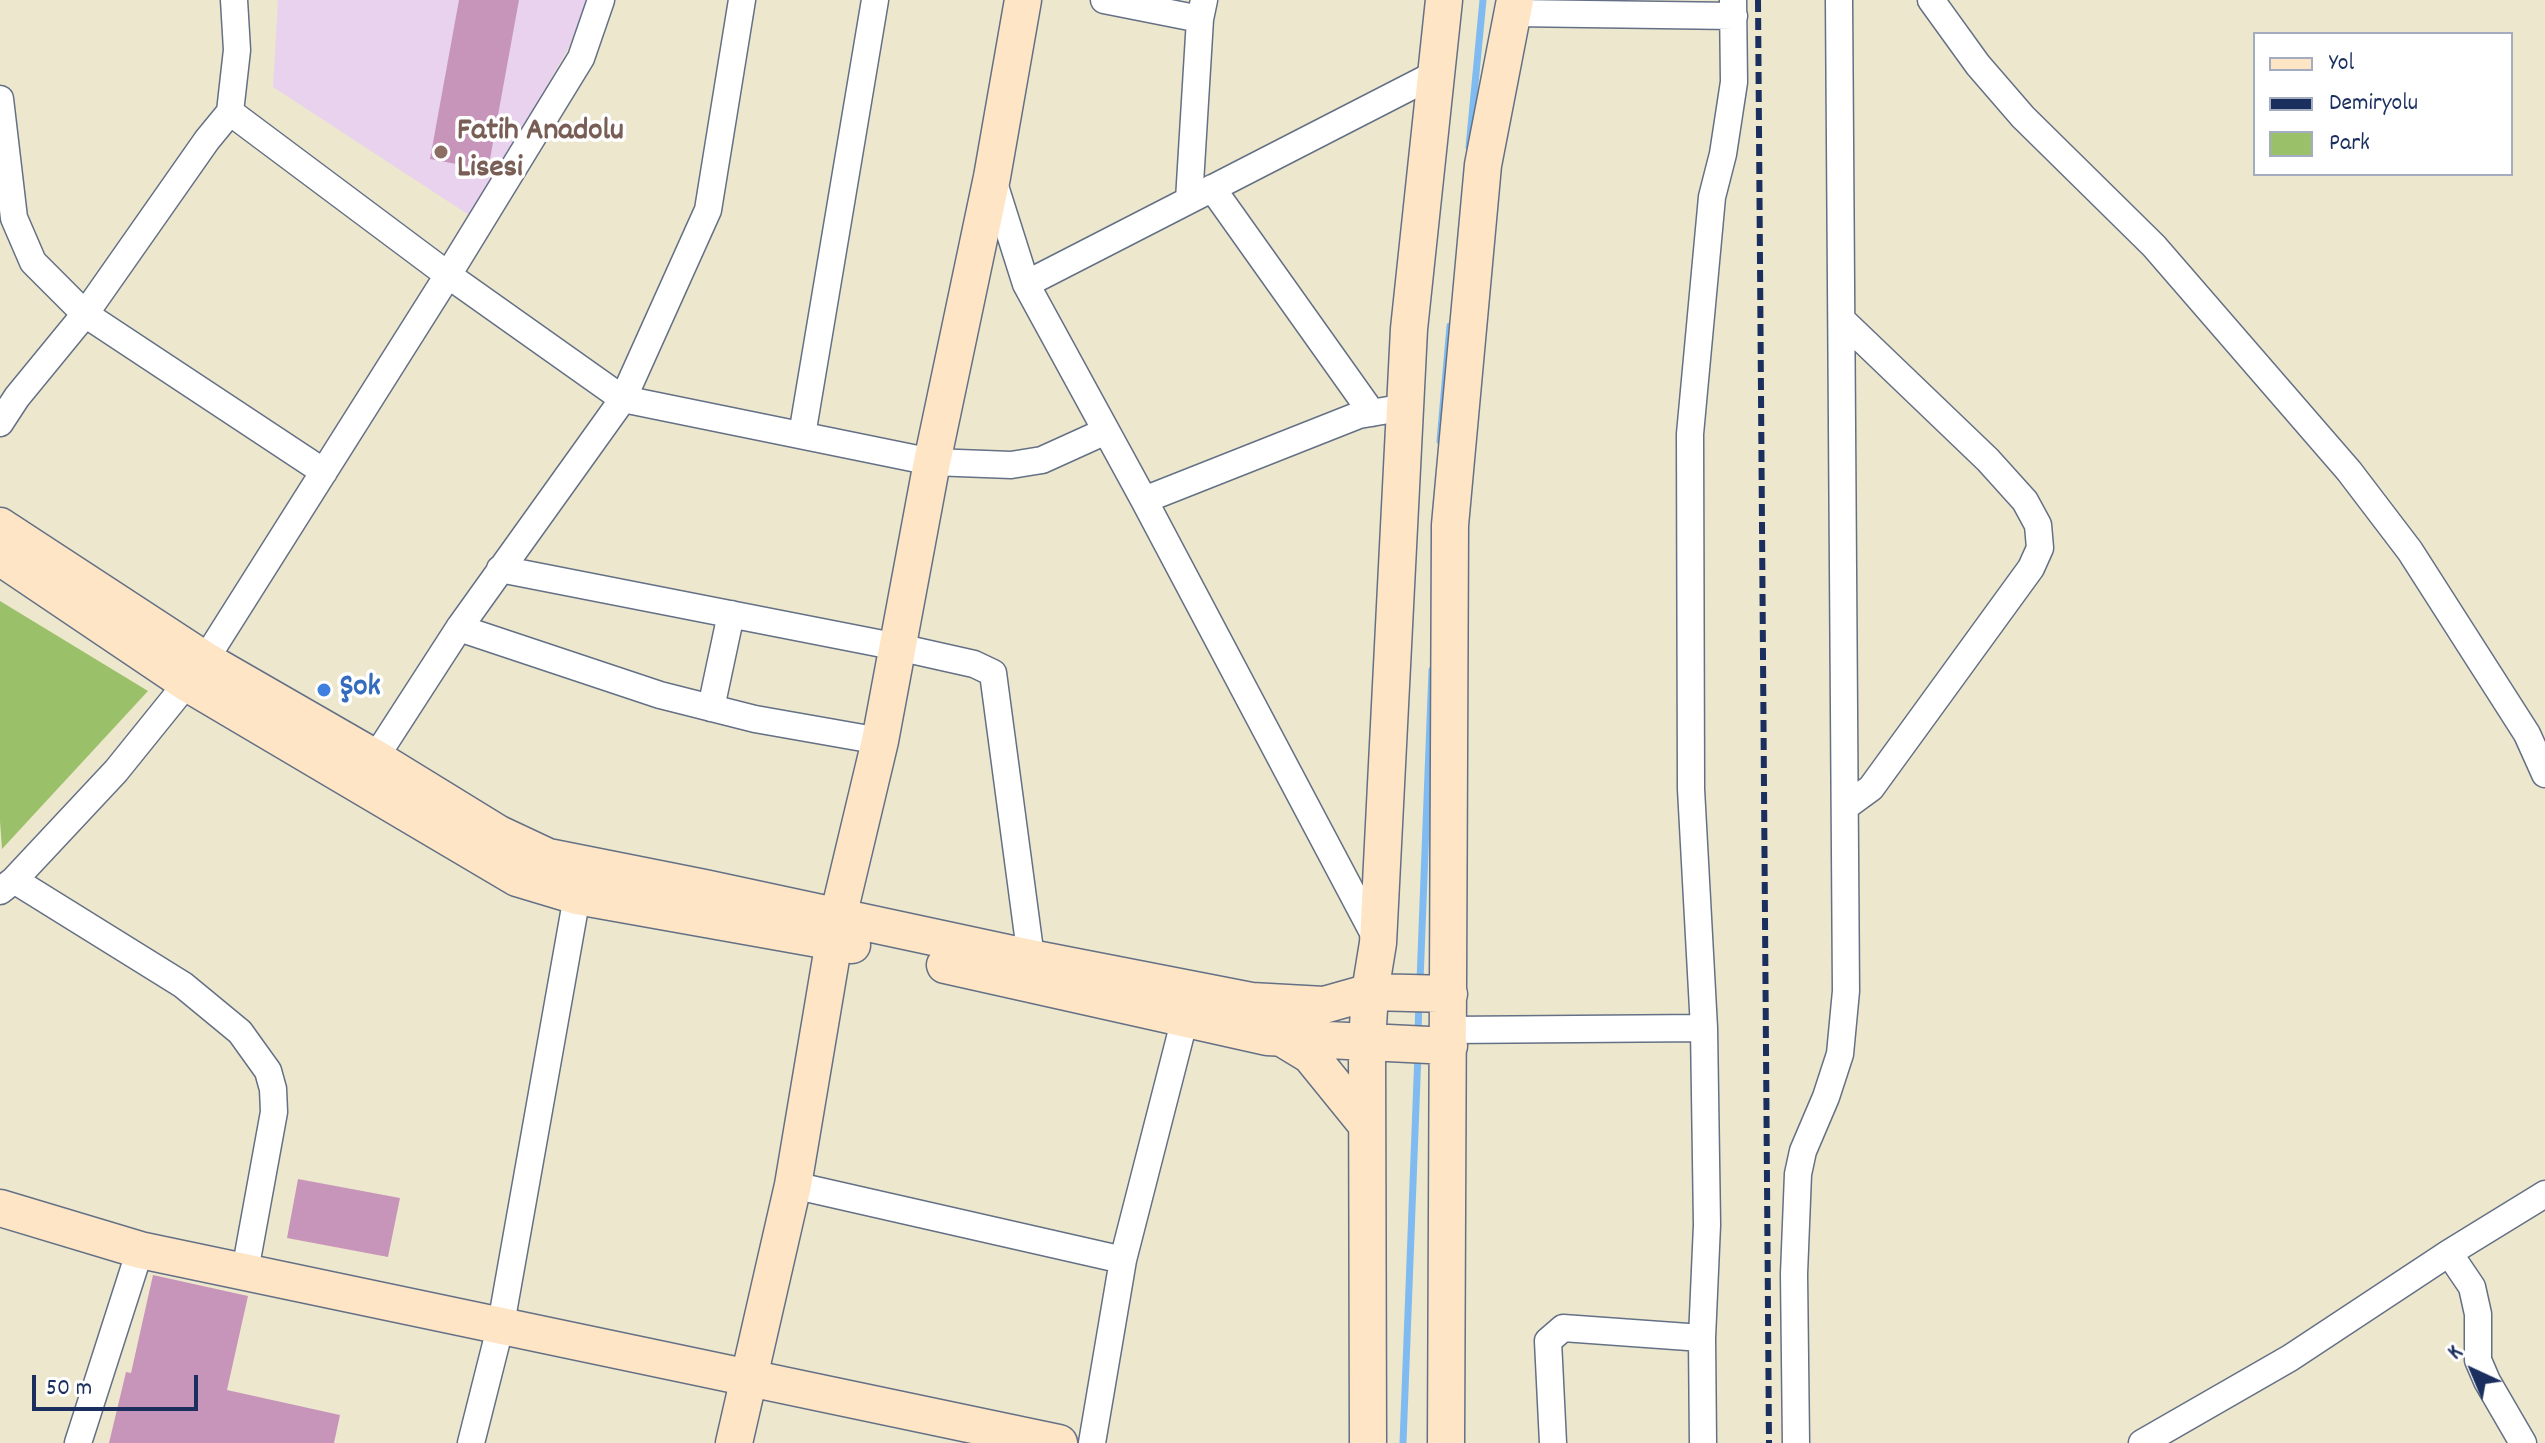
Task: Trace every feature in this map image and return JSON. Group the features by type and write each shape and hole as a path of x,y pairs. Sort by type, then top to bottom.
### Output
{"street":[{"path":"0,423 17,397 85,314 230,112 237,50 234,0"},
{"path":"245,1271 274,1112 268,1071 240,1032 183,985 7,885 116,771 196,672 448,275 581,58 601,0"},
{"path":"367,772 459,628 623,399 708,210 742,0"},
{"path":"802,435 875,0"},
{"path":"734,1443 793,1185 836,929 880,741 932,462 992,177 1023,0"},
{"path":"1104,0 1202,10 1200,194 1389,410"},
{"path":"1339,1443 1368,1432 1366,1124 1379,992 1389,410 1409,329 1444,0"},
{"path":"1796,1443 1794,1274 1798,1174 1803,1151 1835,1074 1846,991 1839,0"},
{"path":"1931,0 1978,65 2023,117 2154,246 2349,471 2410,551 2527,734 2545,774"},
{"path":"1446,1443 1440,994 1450,525 1483,165 1514,7 1734,8 1734,82 1723,154 1712,197 1690,434 1691,789 1704,1028 1707,1225 1702,1338 1703,1443"},
{"path":"1026,284 1437,73"},
{"path":"0,99 14,218 33,262 85,314 324,472"},
{"path":"230,112 448,275 623,399 932,462 1011,465 1042,460 1106,431"},
{"path":"992,177 1026,284 1378,943"},
{"path":"1842,320 1988,460 2025,501 2038,525 2040,548 2031,568 1871,788 1845,807"},
{"path":"1144,500 1359,415 1389,410"},
{"path":"0,526 196,672"},
{"path":"0,557 367,772 517,878 577,896 1031,958 1251,1001 1324,1005 1379,992 1440,994"},
{"path":"500,569 898,647 974,664 993,673 1031,958"},
{"path":"711,708 731,614"},
{"path":"459,628 660,695 755,719 880,741"},
{"path":"367,772 548,857 1267,1037 1376,1044 1704,1028"},
{"path":"471,1443 501,1324 577,896"},
{"path":"1092,1443 1123,1260 1185,1018"},
{"path":"1282,1038 1310,1055 1366,1124"},
{"path":"793,1185 1123,1260"},
{"path":"2142,1443 2290,1358 2545,1194"},
{"path":"0,1208 140,1250 501,1324 1046,1442"},
{"path":"78,1443 140,1250"},
{"path":"2449,1253 2472,1287 2478,1314 2478,1360 2523,1443"},
{"path":"1553,1443 1548,1341 1563,1328 1702,1338"}],"shaded area":[{"name":"Fatih Anadolu Lisesi","path":"278,0 587,0 569,47 472,217 273,87"}],"green space":[{"path":"0,601 148,691 2,849 0,821"}],"building":[{"path":"459,0 519,0 488,170 430,159"},
{"path":"298,1179 400,1198 388,1257 287,1238"},
{"path":"153,1275 248,1296 227,1390 340,1415 334,1443 109,1443 126,1372 131,1373"}],"waterway":[{"path":"1469,147 1483,0"},
{"path":"1440,441 1450,326"},
{"path":"1420,981 1432,670"},
{"path":"1418,1033 1419,1001"},
{"path":"1403,1443 1418,1053"}],"railway":[{"path":"1758,0 1769,1443"}],"place":[{"name":"Fatih Anadolu Lisesi","path":"441,152"},
{"name":"Şok","path":"324,690"}]}
